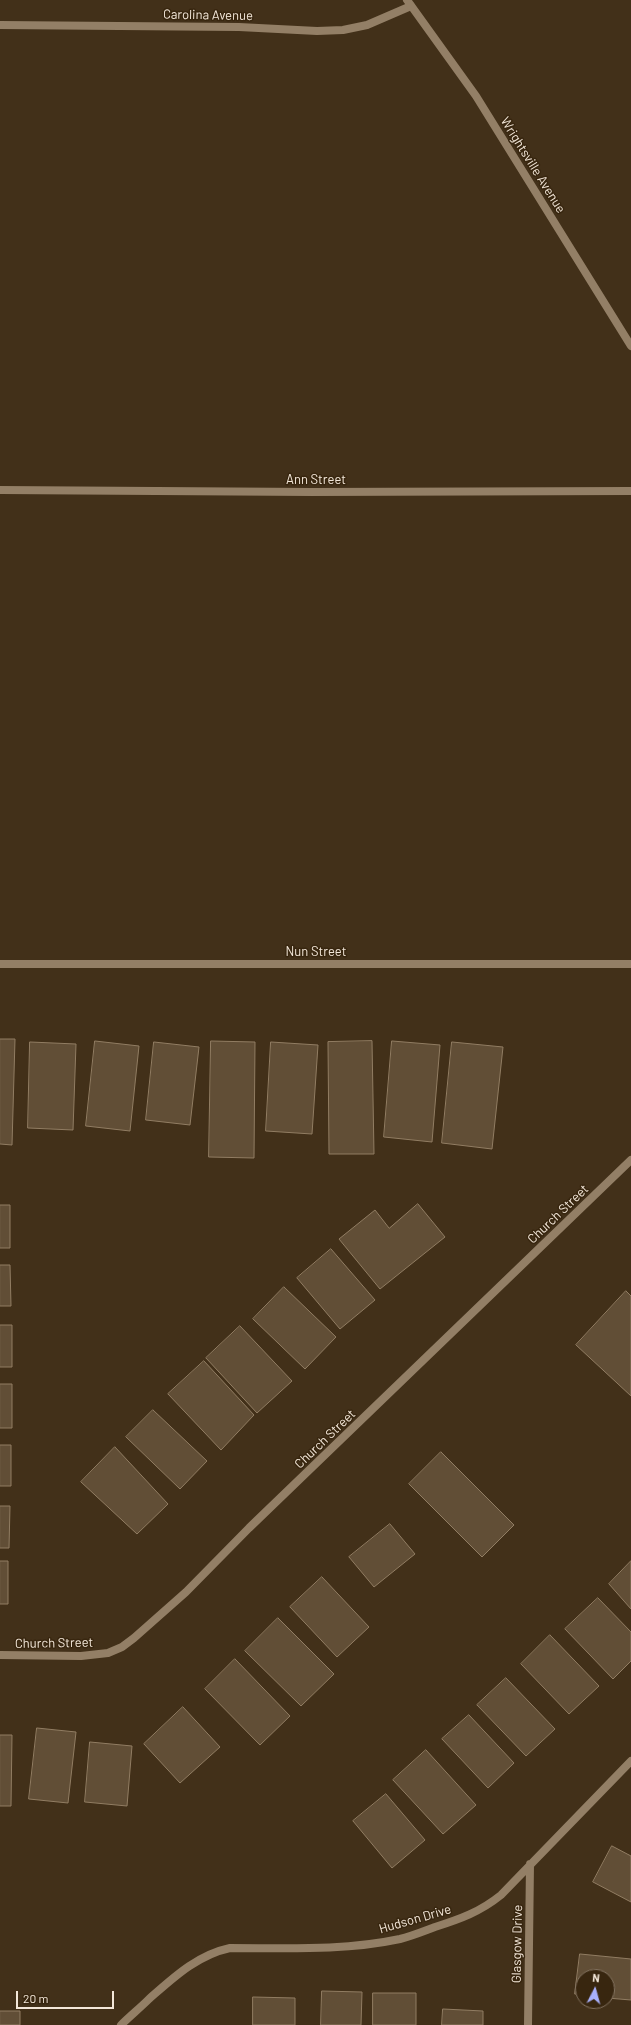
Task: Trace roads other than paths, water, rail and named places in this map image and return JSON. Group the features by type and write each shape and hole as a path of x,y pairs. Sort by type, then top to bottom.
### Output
{"street":[{"name":"Carolina Avenue","path":"0,25 239,27 317,31 343,30 367,25 409,3"},
{"name":"Wrightsville Avenue","path":"409,3 476,96 631,346"},
{"name":"Ann Street","path":"0,490 304,492 631,491"},
{"name":"Nun Street","path":"0,964 631,964"},
{"name":"Church Street","path":"0,1655 81,1656 108,1653 122,1647 134,1638 186,1592 249,1528 631,1160"},
{"name":"Hudson Drive","path":"121,2025 175,1976 197,1960 215,1951 230,1948 326,1948 360,1946 401,1938 469,1916 486,1907 501,1895 631,1761"},
{"name":"Glasgow Drive","path":"528,2025 530,1864"}]}
